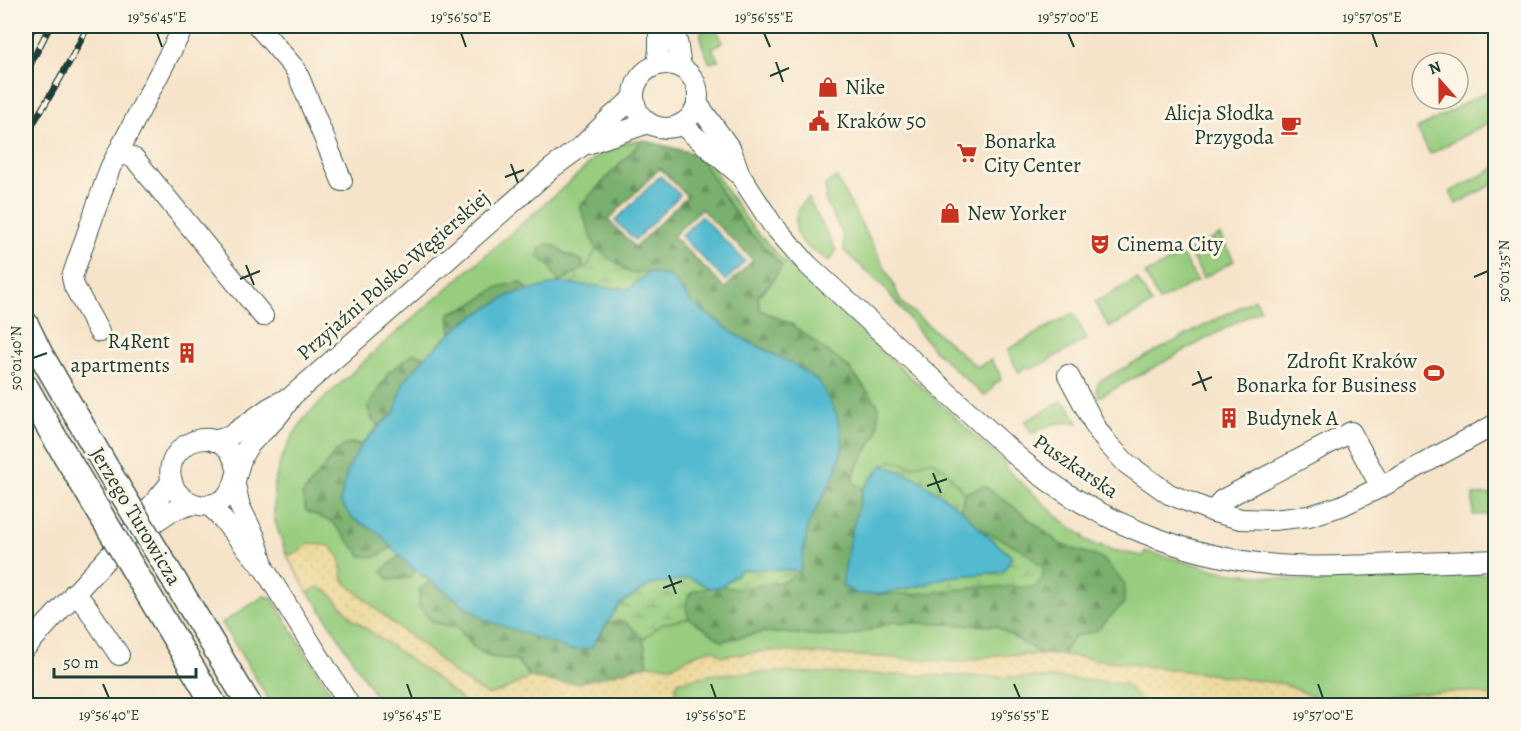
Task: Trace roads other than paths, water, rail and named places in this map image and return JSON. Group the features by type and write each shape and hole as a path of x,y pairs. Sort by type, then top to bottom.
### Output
{"main road":[{"name":"Jerzego Turowicza","path":"26,324 76,415 250,705"},
{"name":"Jerzego Turowicza","path":"26,387 215,705"}],"street":[{"path":"99,332 74,286 72,277 110,168 184,26"},
{"path":"258,26 296,70 342,181"},
{"path":"657,65 659,26"},
{"path":"671,26 677,40 681,68"},
{"path":"657,65 674,65 681,68 694,80 697,87 698,103 692,115 681,124 668,128 648,123 638,113 634,98 638,81 649,69 657,65"},
{"name":"Przyjaźni Polsko-Węgierskiej","path":"132,531 152,524 171,511 220,502 229,495 246,449 277,417 292,396 552,168 582,146 634,98"},
{"name":"Puszkarska","path":"698,103 730,150 740,175 772,225 795,252 982,425 1036,472 1084,505 1125,526 1163,541 1233,559 1277,565 1328,566 1496,560"},
{"name":"Przyjaźni Polsko-Węgierskiej","path":"582,146 648,123"},
{"name":"Puszkarska","path":"681,124 740,175"},
{"path":"119,151 135,159 263,316"},
{"path":"1068,375 1097,429 1127,464 1169,494 1214,512 1241,519 1273,520 1309,516 1341,506 1381,487 1496,424"},
{"name":"Przyjaźni Polsko-Węgierskiej","path":"172,481 172,464 176,454 183,446 193,441 203,439 214,441 230,436 269,408 292,396"},
{"path":"1214,512 1222,500 1351,432 1381,487"},
{"path":"214,441 224,446 232,454 240,507 255,537 265,570"},
{"path":"26,647 132,531 144,513 172,481 180,495 218,514 265,570 350,705"},
{"path":"74,593 87,607 119,656"}],"water":[{"path":"660,176 680,195 635,240 615,221"},
{"path":"701,216 745,261 726,281 681,236"},
{"path":"649,272 672,278 691,302 736,335 793,364 820,383 837,416 843,445 836,472 808,524 800,571 741,570 722,586 710,588 690,578 650,585 619,605 591,648 570,650 484,619 407,564 378,532 353,519 340,502 348,469 362,444 395,412 404,382 425,357 464,322 510,295 559,283 629,289"},
{"path":"883,465 915,477 961,509 1012,557 1003,572 947,577 920,586 881,594 857,594 842,586 849,543 863,489"}],"railway":[{"path":"26,42 34,26"},
{"path":"26,73 50,26"},
{"path":"26,134 59,81 88,26"}],"place":[{"name":"Nike","path":"828,87"},
{"name":"Kraków 50","path":"819,121"},
{"name":"Alicja Słodka Przygoda","path":"1291,125"},
{"name":"Bonarka City Center","path":"967,153"},
{"name":"New Yorker","path":"950,213"},
{"name":"Cinema City","path":"1100,244"},
{"name":"R4Rent apartments","path":"187,353"},
{"name":"Zdrofit Kraków Bonarka for Business","path":"1434,373"},
{"name":"Budynek A","path":"1229,418"}]}
